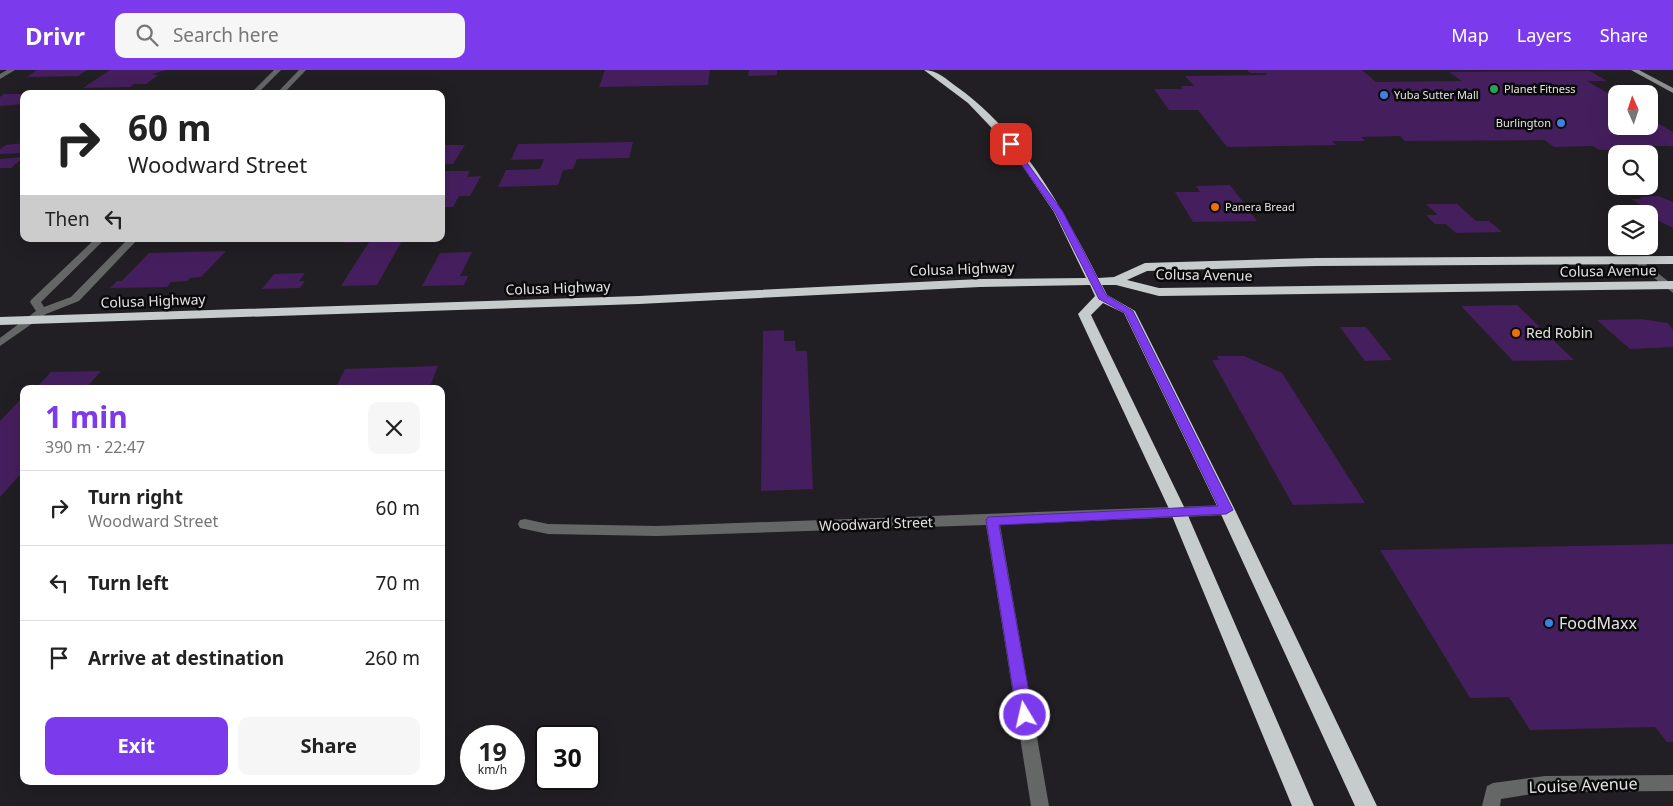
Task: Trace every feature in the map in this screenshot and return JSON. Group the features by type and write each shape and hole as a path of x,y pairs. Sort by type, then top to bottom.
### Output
{"highway":[{"path":"928,70 977,107 1015,149 1059,212 1098,289 1128,311 1226,510 1366,806"},
{"name":"Colusa Avenue","path":"1116,281 1145,267 1316,262 1673,260"},
{"name":"Colusa Highway","path":"0,322 38,316 639,300 876,287 1098,289 1116,281"},
{"name":"Colusa Avenue","path":"1116,281 1159,292 1671,287"},
{"path":"1098,289 1084,314 1178,512 1303,806"}],"main road":[{"path":"1634,70 1673,91"}],"street":[{"path":"0,77 12,70"},
{"path":"257,90 278,70"},
{"path":"283,90 303,70"},
{"path":"38,316 35,302 97,242"},
{"path":"0,343 38,316 75,299 130,242"},
{"path":"1637,260 1671,287"},
{"name":"Woodward Street","path":"525,524 548,529 657,530 992,520 1226,510"},
{"path":"992,520 1040,806"},
{"name":"Louise Avenue","path":"1492,799 1545,784 1673,783"}],"building":[{"path":"37,70 87,70 78,76 27,77"},
{"path":"110,70 166,70 152,75 158,75 146,84 134,84 130,87 83,88"},
{"path":"605,70 710,70 708,85 599,87"},
{"path":"749,70 777,70 777,75 748,76"},
{"path":"1247,70 1362,70 1376,82 1462,81 1449,72 1590,71 1607,81 1587,81 1608,93 1608,135 1658,135 1658,123 1673,132 1673,146 1608,145 1608,150 1599,150 1593,146 1554,147 1544,140 1405,141 1400,136 1361,137 1365,141 1332,141 1336,145 1227,147 1198,110 1169,110 1154,89 1183,89 1181,86 1194,86 1185,76 1267,75 1266,73 1250,73"},
{"path":"4,94 20,94 20,104 0,106 0,97"},
{"path":"633,142 629,158 577,159 573,169 563,170 558,185 498,187 506,170 540,169 544,159 511,160 518,144"},
{"path":"20,143 20,153 0,154 0,149 6,145"},
{"path":"445,145 465,145 453,164 445,164"},
{"path":"20,157 20,160 11,168 0,168 0,159"},
{"path":"445,171 470,171 467,177 481,176 470,196 459,196 453,207 445,207"},
{"name":"Panera Bread","path":"1230,185 1257,221 1193,222 1175,192 1200,192 1196,186"},
{"path":"1658,196 1673,202 1673,228 1658,220 1658,205 1640,205 1632,199 1642,199 1639,197"},
{"path":"1426,204 1457,204 1476,221 1489,221 1502,232 1456,233 1446,224 1435,224 1426,215 1438,215"},
{"path":"369,242 401,242 377,285 341,286"},
{"path":"226,251 201,277 190,278 187,281 171,282 167,287 110,288 117,281 122,281 149,253"},
{"path":"472,252 460,276 468,276 464,285 422,286 440,253"},
{"path":"305,273 299,281 305,281 300,288 262,289 274,274"},
{"name":"Red Robin","path":"1517,305 1574,360 1513,361 1461,306"},
{"path":"1641,319 1668,323 1673,330 1673,347 1630,349 1597,320"},
{"path":"1340,327 1366,327 1392,360 1365,361"},
{"path":"784,330 784,341 795,341 796,351 807,351 813,489 761,491 763,331"},
{"path":"1217,356 1244,356 1282,373 1365,503 1293,505 1212,360 1219,360"},
{"path":"438,366 431,385 337,385 345,369"},
{"path":"101,371 89,385 39,385 51,372"},
{"path":"20,400 20,474 0,497 0,421"},
{"name":"FoodMaxx","path":"1673,544 1673,742 1667,742 1655,727 1530,730 1509,697 1470,698 1380,550"}],"place":[{"name":"Planet Fitness","path":"1494,89"},
{"name":"Yuba Sutter Mall","path":"1384,95"},
{"name":"Burlington","path":"1561,123"},
{"name":"Panera Bread","path":"1215,207"},
{"name":"Red Robin","path":"1516,333"},
{"name":"FoodMaxx","path":"1549,623"}],"route":[{"path":"1011,144 1037,178 1059,212 1102,297 1128,311 1226,510 992,520 1025,715"}]}
